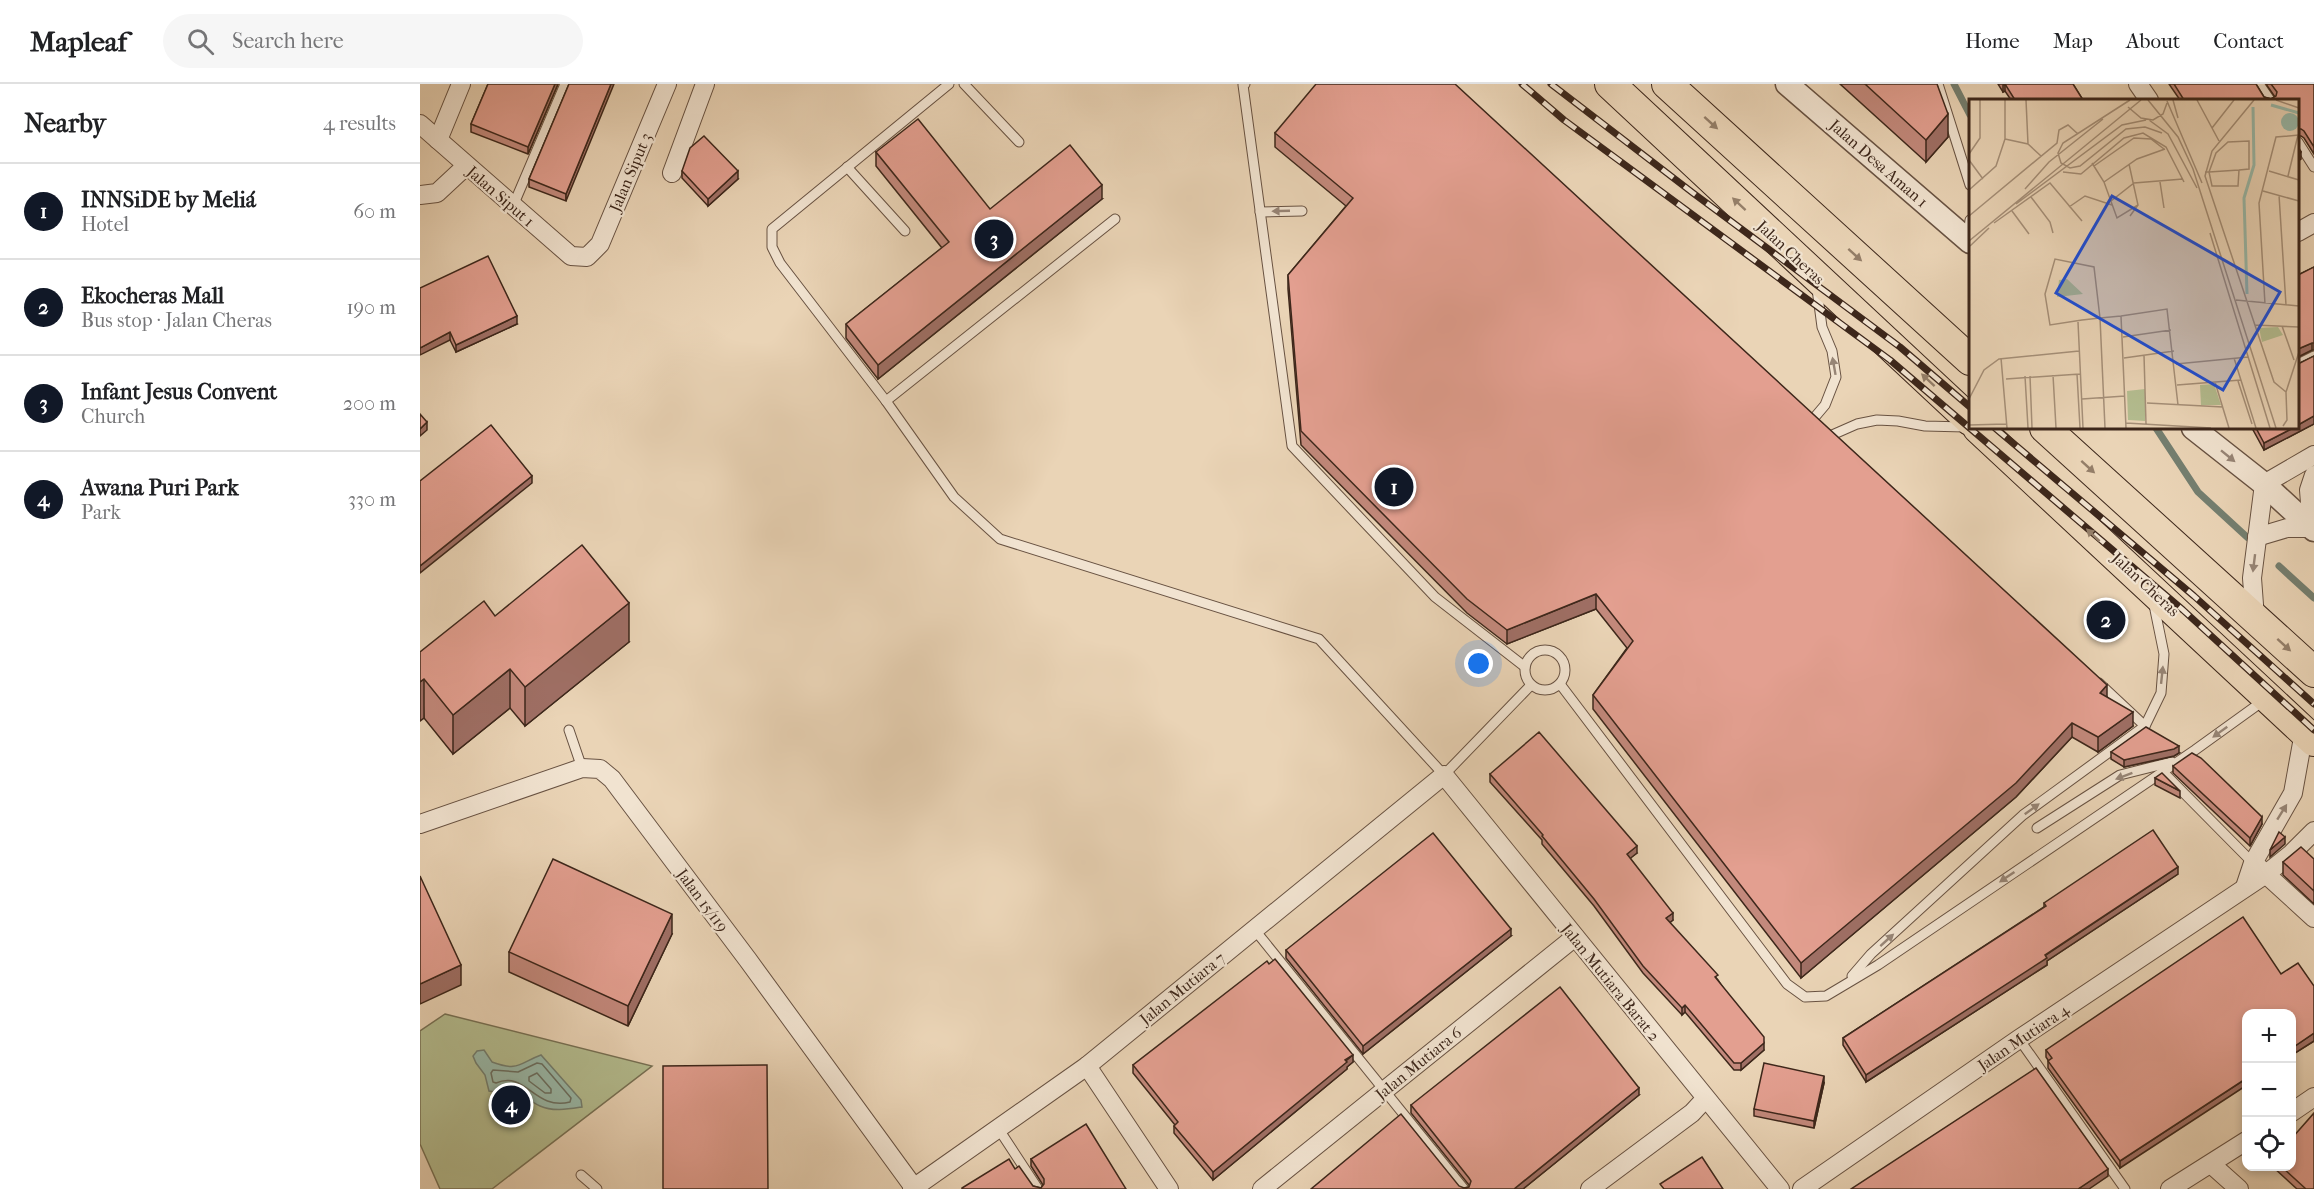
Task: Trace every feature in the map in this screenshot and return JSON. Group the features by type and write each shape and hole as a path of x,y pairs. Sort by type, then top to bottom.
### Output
{"highway":[{"name":"Jalan Cheras","path":"1611,84 1969,418"},
{"path":"1667,84 1969,357"},
{"name":"Jalan Cheras","path":"1979,429 2309,736"},
{"path":"2046,429 2314,672"}],"street":[{"path":"438,140 460,84"},
{"name":"Jalan Siput 3","path":"587,257 600,244 667,84"},
{"path":"672,173 705,84"},
{"name":"Jalan Desa Aman 1","path":"1787,84 1969,233"},
{"path":"2138,84 2148,99"},
{"name":"Jalan Siput 1","path":"420,124 571,256 587,257"},
{"path":"420,195 437,193 466,166"},
{"path":"2299,231 2314,223"},
{"path":"2194,429 2264,484 2313,529"},
{"path":"2264,484 2314,455"},
{"path":"2313,529 2309,490 2314,475"},
{"path":"2255,618 2252,578 2264,484"},
{"path":"2257,537 2287,528 2313,529"},
{"name":"Jalan Mutiara 4","path":"1802,1189 2245,887 2260,869 2293,793 2309,736"},
{"path":"420,824 582,768"},
{"name":"Jalan 15/119","path":"582,768 600,769 612,779 913,1189"},
{"name":"Jalan Mutiara 7","path":"913,1189 1087,1066 1444,775"},
{"name":"Jalan Mutiara Barat 2","path":"1444,775 1705,1100 1780,1189"},
{"name":"Jalan Mutiara 4","path":"2260,869 2291,855 2314,831"},
{"path":"2260,869 2314,918"},
{"name":"Jalan Mutiara 6","path":"1262,1189 1575,937"},
{"path":"1087,1066 1169,1189"},
{"path":"1590,1189 1692,1113 1705,1100"},
{"path":"2170,1189 2242,1144"},
{"path":"2211,1164 2239,1189"}],"lane":[{"path":"513,206 565,84"},
{"path":"948,84 772,229 772,247 780,263 886,401 954,496 1000,539 1319,639 1444,775 1531,685"},
{"path":"964,84 1019,142"},
{"path":"1245,84 1243,85 1292,446 1435,597 1525,667"},
{"path":"1938,84 1969,179"},
{"path":"2259,84 2269,99"},
{"path":"2299,144 2314,167"},
{"path":"847,167 905,231"},
{"path":"1260,212 1302,211"},
{"path":"886,401 1115,219"},
{"path":"1815,275 1822,327 1832,351 1836,377 1825,405 1823,427 1877,420 1925,426 1969,427"},
{"path":"2299,364 2314,356"},
{"path":"1847,982 1871,954 2023,815 2145,726 2161,693 2164,654 2151,589"},
{"path":"1545,650 1557,654 1565,665 1565,672 1560,684 1555,688 1542,690 1531,685 1527,679 1525,667 1532,655 1545,650"},
{"path":"2090,675 2145,726"},
{"path":"1560,684 1787,984 1805,997 1826,996 1878,965 2163,772 2267,698"},
{"path":"569,730 582,768"},
{"path":"2037,828 2120,775 2180,760"},
{"path":"2163,772 2260,869"},
{"path":"1254,929 1464,1189"},
{"path":"2019,1039 2125,1189"},
{"path":"998,1128 1038,1189"},
{"path":"581,1175 597,1189"}],"shaded area":[{"path":"445,1014 652,1066 492,1189 440,1189 420,1144 420,1031"}],"water":[{"path":"484,1050 492,1062 508,1066 518,1065 541,1055 581,1100 582,1107 561,1110 545,1108 508,1085 495,1092 489,1091 485,1075 473,1056 477,1051"}],"building":[{"path":"488,84 555,84 528,147 471,124"},
{"path":"569,84 611,84 566,194 529,179"},
{"path":"1316,84 1455,84 2107,685 2100,693 2133,712 2098,737 2072,723 2016,783 1801,963 1593,695 1633,641 1596,594 1507,630 1467,599 1301,431 1288,275 1353,198 1275,133"},
{"path":"1865,84 1937,84 1948,114 1926,140"},
{"path":"2005,84 2073,84 2082,99 2014,99"},
{"path":"2174,84 2256,84 2264,97 2271,99 2183,99"},
{"path":"2271,84 2314,84 2314,147 2299,129 2299,99 2271,99 2276,96 2277,92"},
{"path":"918,119 990,209 1070,145 1102,185 878,365 846,324 949,242 876,152"},
{"path":"704,136 738,171 708,199 682,171 690,148"},
{"path":"488,256 517,316 456,345 450,332 420,348 420,288"},
{"path":"2314,267 2314,343 2299,349 2299,274"},
{"path":"2314,356 2314,416 2299,424 2299,363"},
{"path":"420,414 427,422 420,429"},
{"path":"491,425 532,476 420,566 420,481"},
{"path":"2257,429 2291,429 2264,443"},
{"path":"582,545 629,603 525,687 510,669 453,715 424,679 420,682 420,652 484,601 495,616"},
{"path":"2146,727 2179,746 2124,760 2111,752"},
{"path":"1539,732 1637,846 1627,854 1673,913 1666,918 1718,975 1715,977 1764,1037 1764,1043 1741,1063 1734,1063 1685,1005 1682,1008 1643,966 1543,835 1490,774"},
{"path":"2192,753 2201,758 2262,817 2250,838 2173,766"},
{"path":"2162,773 2180,791 2155,778"},
{"path":"2153,830 2178,867 2045,955 2047,958 1866,1075 1843,1038 2046,906 2044,903"},
{"path":"2279,832 2285,837 2270,850"},
{"path":"1433,833 1511,929 1363,1046 1286,950"},
{"path":"2301,847 2314,859 2314,891 2283,862"},
{"path":"553,859 672,914 628,1006 509,952"},
{"path":"420,876 461,965 420,984"},
{"path":"2243,917 2281,974 2298,963 2314,986 2314,1033 2296,1045 2296,1009 2242,1009 2242,1081 2120,1161 2048,1061 2052,1058 2046,1050"},
{"path":"1275,959 1353,1055 1213,1172 1174,1126 1178,1122 1133,1065 1267,961 1269,964"},
{"path":"1560,987 1639,1088 1514,1189 1311,1189 1401,1114 1459,1186 1469,1187 1471,1181 1469,1178 1411,1105"},
{"path":"1764,1063 1824,1076 1814,1121 1754,1109"},
{"path":"767,1065 768,1189 663,1189 663,1066"},
{"path":"2036,1068 2108,1169 2078,1189 1851,1189"},
{"path":"2314,1113 2314,1189 2306,1189 2286,1171 2296,1171 2296,1133"},
{"path":"1086,1124 1126,1189 962,1189 1009,1159 1015,1169 1019,1166 1033,1186 1041,1188 1044,1179 1031,1159"},
{"path":"1702,1157 1723,1189 1664,1189 1660,1184"}],"waterway":[{"path":"1954,84 1969,113"},
{"path":"2157,429 2198,492 2248,538"},
{"path":"2279,566 2314,598"}],"railway":[{"path":"1522,84 1564,120 1890,360 1969,427"},
{"path":"1551,84 1900,347 1969,406"},
{"path":"1971,429 2183,610 2314,730"},
{"path":"1996,429 2194,596 2314,704"}],"place":[{"name":"Infant Jesus Convent","path":"994,239"},
{"name":"INNSiDE by Meliá","path":"1394,487"},
{"name":"Ekocheras Mall","path":"2106,620"},
{"name":"Awana Puri Park","path":"511,1105"}]}
